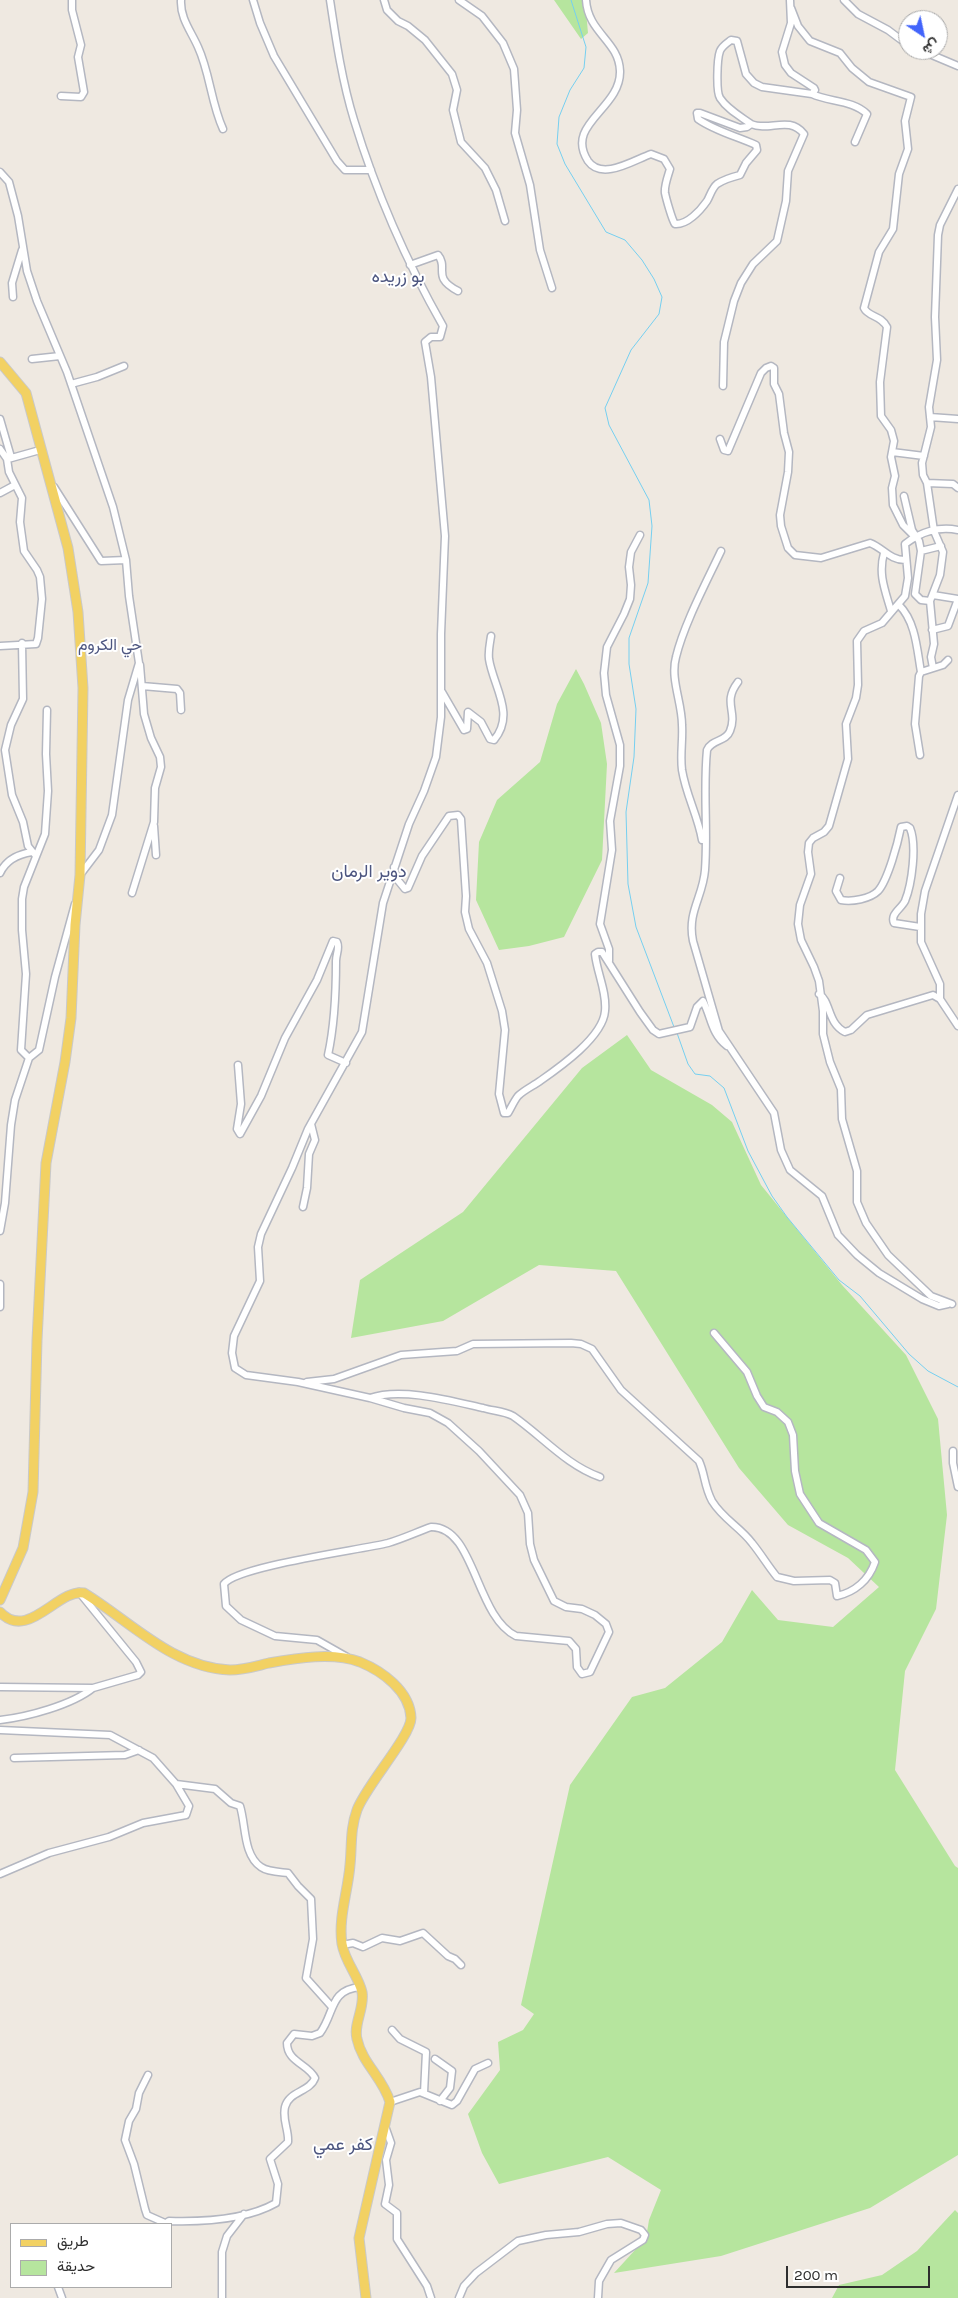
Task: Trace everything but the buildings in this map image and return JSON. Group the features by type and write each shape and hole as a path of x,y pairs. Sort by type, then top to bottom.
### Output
{"main road":[{"path":"0,362 26,393 68,548 78,612 83,688 80,875 77,897 71,1018 65,1062 46,1163 37,1340 33,1492 23,1548 0,1600"},
{"path":"0,1612 8,1618 27,1619 43,1613 72,1593 79,1592 104,1605 173,1653 218,1668 239,1670 306,1658 348,1658 370,1667 394,1685 408,1704 411,1719 405,1733 357,1810 350,1836 350,1865 343,1911 342,1945 348,1963 360,1987 362,2006 356,2038 362,2053 386,2089 390,2102 359,2238 366,2298"}],"street":[{"path":"61,96 80,97 84,92 78,57 81,45 75,25 72,0"},
{"path":"181,0 186,23 204,60 216,114 223,129"},
{"path":"252,0 274,56 337,161 345,170 371,170"},
{"path":"330,0 336,44 351,109 371,170 410,265 443,326 440,337 431,337 425,342 431,377 445,525 446,567 441,634 441,717 436,757 424,791 408,824 383,903 362,1032 311,1124 261,1234 258,1247 260,1281 234,1336 232,1353 235,1368 246,1376 298,1382 370,1398 437,1416 478,1451 520,1495 528,1513 530,1544 534,1560 554,1601 566,1607 582,1609 595,1615 606,1624 609,1632 590,1672 585,1674 582,1674 577,1666 576,1648 569,1640 516,1636 510,1633 494,1614 475,1578 460,1541 450,1531 437,1527 389,1543 283,1563 243,1574 226,1581 224,1584 226,1606 240,1620 275,1636 317,1640 348,1658"},
{"path":"384,0 387,10 398,22 408,26 425,40 452,74 458,90 453,110 461,142 485,168 496,190 505,221"},
{"path":"459,0 482,16 503,43 514,69 517,110 515,133 530,186 540,250 552,288"},
{"path":"586,0 587,12 593,25 612,46 617,57 620,76 611,98 592,120 583,136 581,150 589,162 597,168 609,169 651,154 664,159 670,169 665,192 672,220 675,224 680,224 687,221 705,204 716,185 740,175 746,163 757,150 756,145 710,128 698,119 697,113 740,128 751,124"},
{"path":"790,0 790,29 782,52 784,65 806,84 814,88 812,94"},
{"path":"844,0 858,14 898,38"},
{"path":"791,8 798,26 810,41 840,53 852,68 869,82 911,97 905,121 908,149 900,174 892,229 878,252 864,304 865,311 881,318 887,327 880,382 882,420 893,434 894,441 892,452 895,476 892,488 893,505 903,525 919,541 922,551 915,594 920,599 958,599 948,626 932,630"},
{"path":"722,386 724,342 734,301 741,283 754,264 777,241 786,201 788,171 804,134 799,128 784,123 757,126 734,112 717,94 718,61 721,49 731,40 739,43 746,74 762,87 812,94 853,106 867,114 855,142"},
{"path":"944,60 958,66"},
{"path":"0,172 9,182 27,271 71,384 112,503 126,560 146,723 161,759 161,767 154,788 156,855"},
{"path":"933,668 931,598 944,552 934,531 922,468 931,427 930,395 937,360 935,317 938,235 940,225 958,189"},
{"path":"13,297 12,284 23,247"},
{"path":"410,265 438,255 441,262 441,277 458,291"},
{"path":"32,359 60,356"},
{"path":"71,384 98,377 124,366"},
{"path":"720,439 724,450 728,451 754,386 766,368 771,366 774,368 774,384 779,394 784,433 789,452 788,472 780,515 781,526 788,548 795,554 821,558 870,543 884,553 900,560 906,560"},
{"path":"930,418 958,419"},
{"path":"0,420 9,458 6,464 22,498 20,522 24,551 37,570 41,588 36,644 22,643 0,646"},
{"path":"0,449 9,458"},
{"path":"9,458 40,450"},
{"path":"892,452 924,456"},
{"path":"926,483 956,486"},
{"path":"0,493 15,484"},
{"path":"50,484 57,491 73,520 101,561 126,560"},
{"path":"904,496 915,536"},
{"path":"738,682 729,697 732,716 730,732 725,737 712,743 707,750 704,878 692,912 690,927 719,1031 727,1046 774,1113 781,1150 790,1170 822,1196 834,1227 843,1242 879,1273 922,1299 939,1306 952,1304 931,1296 902,1270 874,1237 860,1211 856,1194 857,1172 842,1118 841,1089 830,1062 823,1034 823,1012 817,974 800,940 798,924 800,905 811,874 809,845 812,838 824,832 829,826 846,765 848,754 846,724 856,698 858,685 857,641 864,631 880,625 905,596 908,583 905,544 915,536 944,528 958,530"},
{"path":"609,963 609,949 600,924 612,850 610,821 620,766 620,745 606,695 604,673 607,647 630,599 629,567 631,552 640,535"},
{"path":"922,551 941,546"},
{"path":"705,851 700,822 688,796 682,769 683,756 680,742 682,726 678,692 673,674 679,648 700,595 721,551"},
{"path":"884,553 880,566 881,577 891,611"},
{"path":"899,605 911,626 917,643 921,672 915,724 920,755"},
{"path":"442,691 464,730 467,729 468,712 481,722 490,739 494,740 502,731 503,705 489,658 490,636"},
{"path":"22,643 23,699 11,725 5,750 12,795 34,854"},
{"path":"921,672 943,665 948,660"},
{"path":"80,875 99,850 112,815 128,700 139,663"},
{"path":"142,686 177,689 180,693 181,710"},
{"path":"28,1058 22,1050 26,974 22,930 22,899 34,854 45,834 48,791 46,754 47,710"},
{"path":"940,999 940,984 921,942 920,927 926,891 958,795"},
{"path":"394,866 396,878 405,889 408,888 422,856 449,816 458,815 462,819 466,896 465,912 469,929 487,963 502,1011 505,1030 499,1094 504,1113 508,1113 518,1097 568,1061 585,1046 598,1029 606,1012 595,954 602,952 653,1030 659,1034 671,1033 690,1027 697,1007 703,1001 709,1013 714,1033 727,1046"},
{"path":"132,894 154,822"},
{"path":"840,878 836,891 841,900 869,897 879,890 898,843 901,827 907,826 910,828 914,847 909,887 901,909 895,913 892,920 894,923 920,927"},
{"path":"0,873 8,861 22,854 34,854"},
{"path":"0,1231 5,1203 11,1125 15,1100 28,1058 40,1050 55,977 77,897"},
{"path":"238,1065 241,1104 240,1120 237,1129 240,1134 261,1096 285,1038 317,980 333,942 337,942 339,946 336,958 336,1008 328,1055 346,1063"},
{"path":"819,994 827,1001 830,1016 845,1032 851,1030 867,1015 933,996 940,999 958,1026"},
{"path":"303,1207 307,1188 309,1154 315,1140 311,1124"},
{"path":"0,1284 0,1307"},
{"path":"298,1382 334,1380 401,1355 457,1350 473,1344 581,1344 592,1349 621,1390 699,1461 703,1468 704,1482 713,1503 726,1520 738,1528 751,1541 777,1577 794,1581 830,1580 835,1583 837,1596 849,1594 871,1574 874,1562 866,1550 820,1523 800,1494 795,1471 794,1435 788,1422 777,1412 764,1407 747,1372 714,1333"},
{"path":"370,1398 382,1395 422,1396 446,1399 507,1413 577,1466 600,1477"},
{"path":"954,1451 953,1463 958,1487"},
{"path":"0,1687 93,1688 138,1675 141,1672 136,1662 79,1592"},
{"path":"0,1720 41,1711 86,1694 93,1688"},
{"path":"0,1730 102,1733 124,1741 164,1768 189,1806 186,1815 143,1823 109,1837 49,1853 0,1874"},
{"path":"14,1758 125,1755 139,1750"},
{"path":"176,1784 215,1790 232,1803 240,1806 250,1854 254,1860 264,1868 288,1873 311,1899 313,1939 306,1978 332,2007"},
{"path":"342,1945 353,1943 363,1947 382,1938 400,1941 423,1933 446,1954 456,1958 462,1965"},
{"path":"166,2223 168,2221 212,2221 273,2205 278,2200 278,2184 270,2159 288,2142 284,2118 286,2105 292,2096 314,2081 311,2072 293,2059 288,2052 287,2043 294,2034 312,2036 320,2033 340,1994 360,1987"},
{"path":"392,2030 397,2037 426,2052 424,2093"},
{"path":"435,2059 450,2068 452,2077 450,2088 440,2101"},
{"path":"390,2102 416,2093 424,2093 449,2106 454,2104 475,2069 488,2063"},
{"path":"148,2075 139,2093 136,2109 129,2121 125,2140 134,2164 145,2209 148,2215 163,2223"},
{"path":"385,2126 391,2146 386,2160 389,2185 385,2204 397,2213 397,2239 427,2286 431,2298"},
{"path":"222,2298 222,2252 227,2236 244,2214"},
{"path":"459,2298 464,2286 480,2269 518,2241 546,2235 579,2232 607,2224 621,2223 641,2230 645,2235 643,2240 611,2260 599,2281 598,2298"}],"green space":[{"path":"554,0 585,0 588,33 581,39"},
{"path":"576,669 601,723 607,764 602,860 564,937 529,946 499,950 476,900 479,842 497,800 540,762 557,704"},
{"path":"627,1035 651,1070 712,1105 732,1122 761,1185 842,1285 906,1355 938,1419 947,1515 936,1609 905,1671 895,1770 958,1868 958,2155 870,2208 721,2256 614,2273 646,2238 649,2220 661,2190 608,2157 499,2184 482,2153 468,2114 500,2070 498,2042 523,2030 534,2014 521,2005 570,1785 632,1697 665,1688 722,1642 752,1590 778,1620 833,1627 879,1587 848,1558 788,1525 739,1468 616,1271 539,1265 443,1321 351,1338 360,1280 463,1212 582,1068"},
{"path":"955,2210 958,2213 958,2298 832,2298 839,2285 882,2275 917,2251"}],"waterway":[{"path":"571,0 586,47 584,68 570,90 559,117 557,144 565,164 606,232 625,240 642,260 654,279 662,297 659,314 631,350 605,408 609,425 649,500 652,526 648,583 629,638 629,664 636,709 634,757 626,812 628,884 636,927 674,1027"},
{"path":"677,1033 688,1064 695,1074 710,1076 724,1088 748,1151 772,1196 787,1217 839,1280 860,1296 909,1354 928,1371 958,1387"}],"district":[{"name":"بو زريده","path":"398,277"},
{"name":"حي الكروم","path":"110,645"},
{"name":"دوير الرمان","path":"369,872"},
{"name":"كفر عمي","path":"343,2145"}]}
